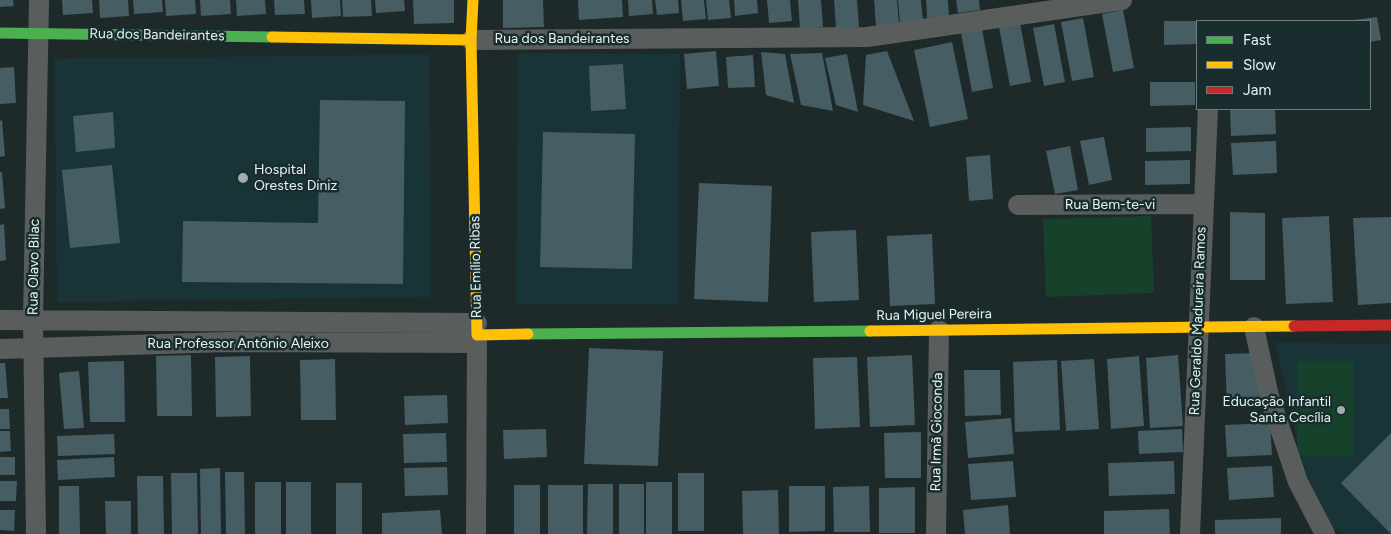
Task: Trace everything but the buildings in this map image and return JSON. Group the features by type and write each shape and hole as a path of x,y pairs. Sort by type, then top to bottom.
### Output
{"street":[{"name":"Rua Olavo Bilac","path":"36,534 33,319 40,33 39,0"},
{"name":"Rua Emílio Ribas","path":"473,0 471,40 477,333 476,534"},
{"name":"Rua dos Bandeirantes","path":"0,33 471,40 867,37 1122,0"},
{"name":"Rua Geraldo Madureira Ramos","path":"1190,534 1202,204 1208,110"},
{"name":"Rua Bem-te-vi","path":"1018,205 1202,204"},
{"name":"Rua Professor Antônio Aleixo","path":"0,320 346,322 477,333"},
{"path":"228,342 230,322"},
{"path":"346,322 347,343"},
{"name":"Rua Miguel Pereira","path":"477,333 1391,325"},
{"path":"1254,327 1269,396 1298,482 1325,534"},
{"name":"Rua Irmã Gioconda","path":"936,534 939,330"},
{"name":"Rua Professor Antônio Aleixo","path":"0,349 228,342 347,343 477,333"}],"shaded area":[{"path":"518,53 680,54 678,305 516,304"},
{"name":"Hospital Orestes Diniz","path":"429,54 431,297 57,302 54,59"},
{"name":"Educação Infantil Santa Cecília","path":"1275,342 1391,344 1391,534 1345,534 1326,525 1305,476"}],"green space":[{"path":"1151,216 1154,293 1046,297 1043,219"},
{"path":"1297,361 1353,361 1353,456 1297,456"}],"traffic: fast":[{"path":"0,33 272,37"},
{"path":"528,334 870,331"}],"traffic: slow":[{"path":"473,0 471,40 477,335 528,334"},
{"path":"272,37 471,40"},
{"path":"870,331 1294,326"}],"traffic: jam":[{"path":"1294,326 1391,325"}],"place":[{"name":"Hospital Orestes Diniz","path":"243,178"},
{"name":"Educação Infantil Santa Cecília","path":"1341,410"}]}
